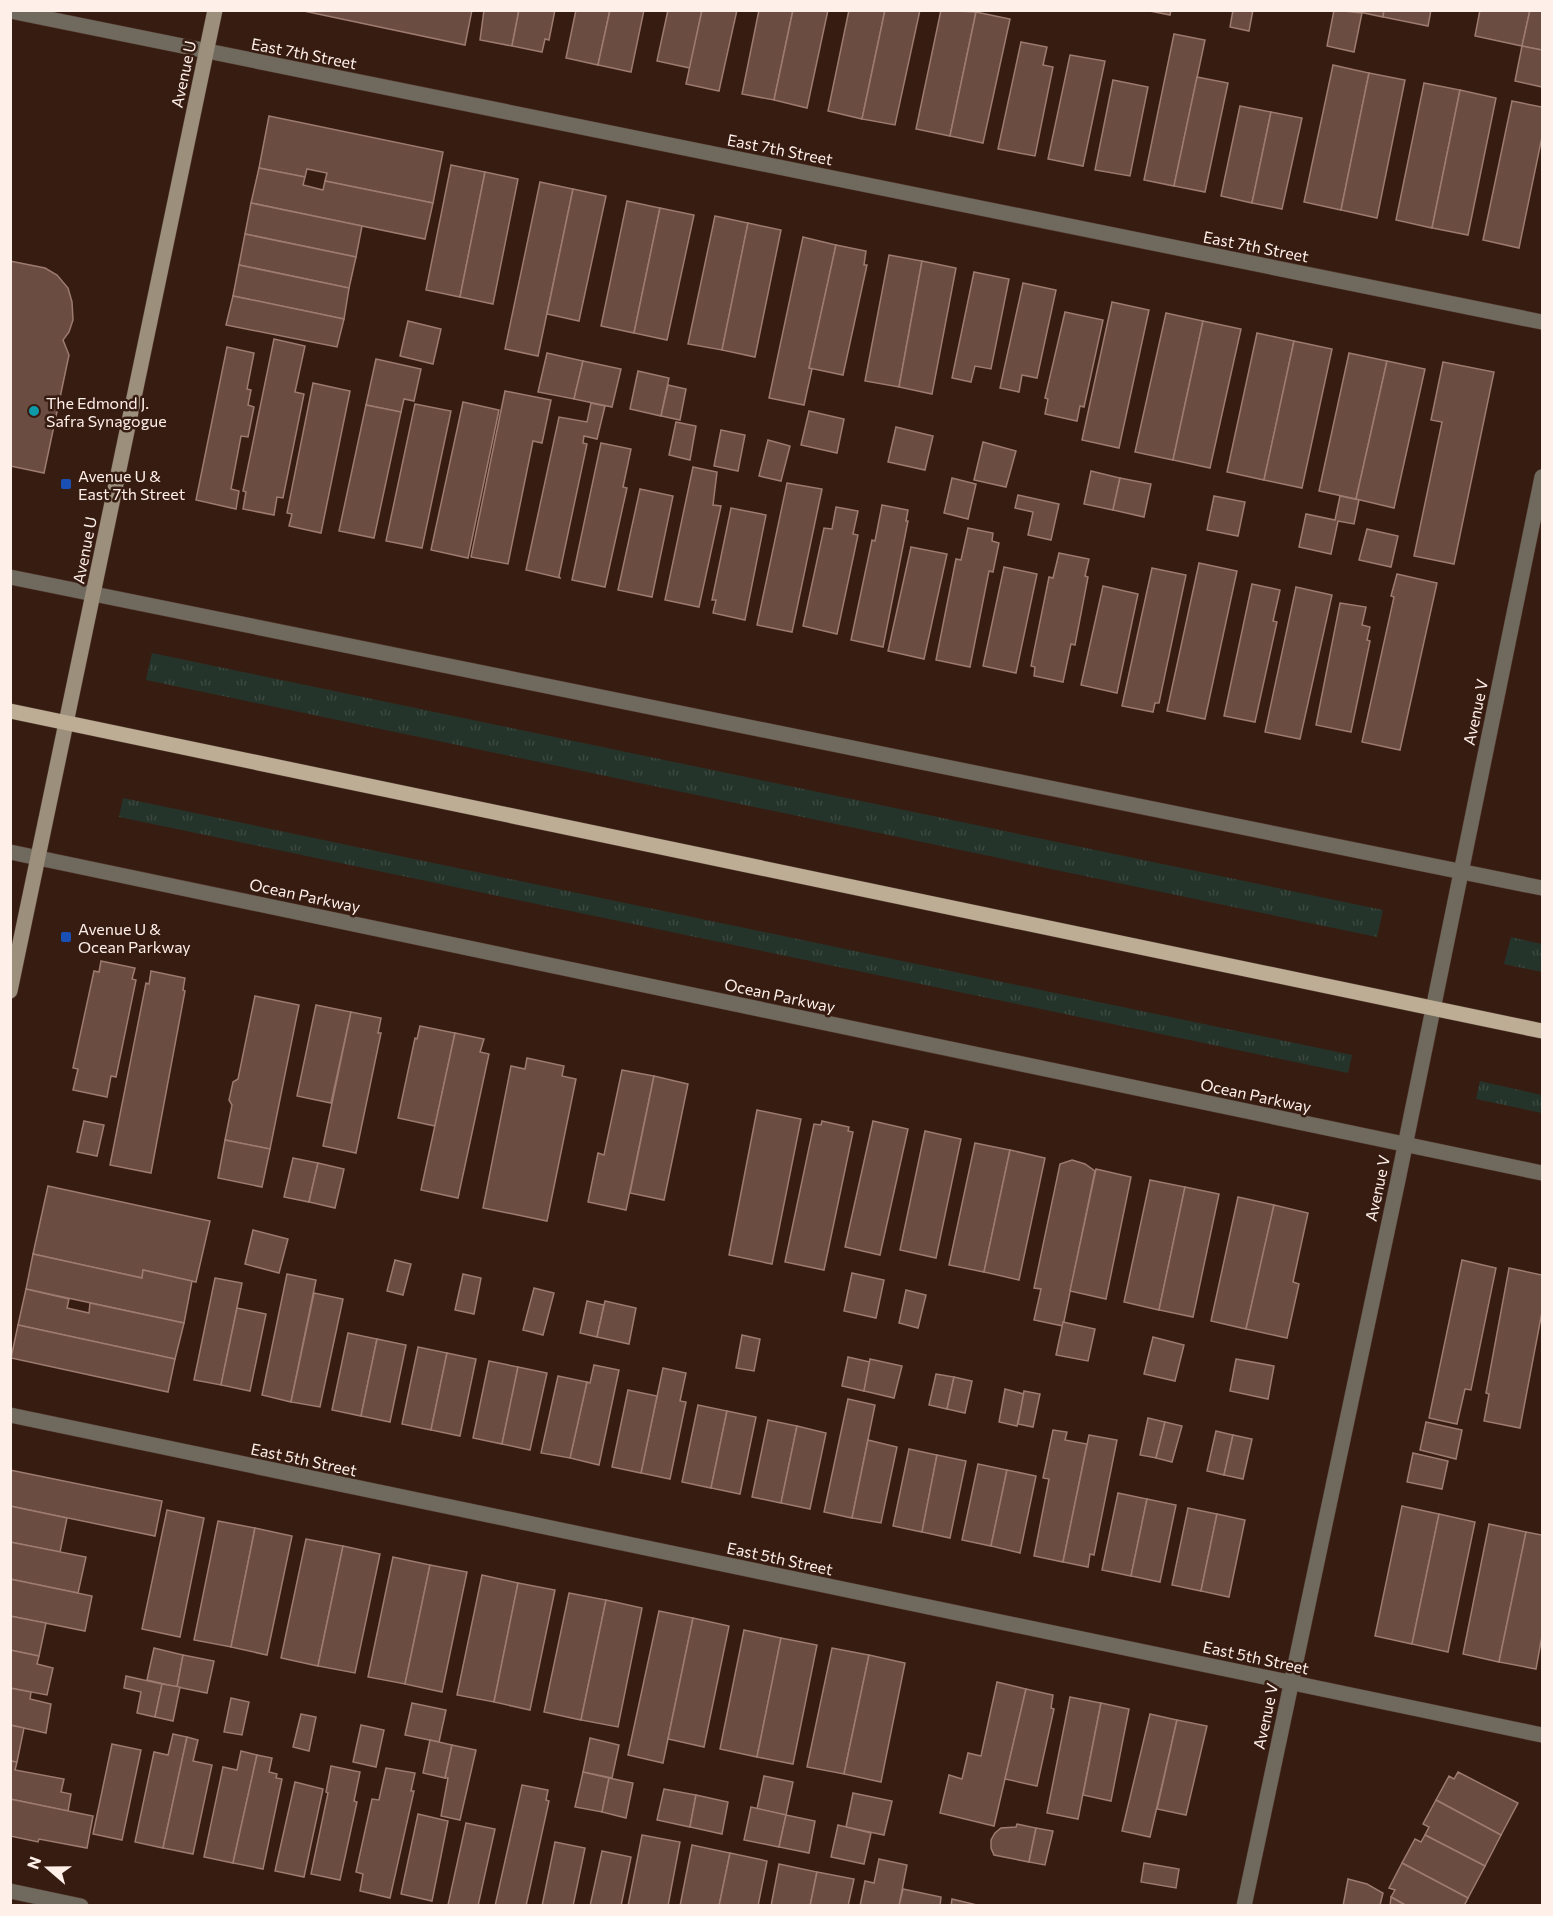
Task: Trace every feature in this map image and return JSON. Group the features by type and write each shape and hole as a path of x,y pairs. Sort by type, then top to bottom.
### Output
{"main road":[{"name":"Avenue U","path":"10,991 215,10"},
{"path":"10,711 1542,1031"}],"street":[{"name":"East 7th Street","path":"10,11 1542,322"},
{"name":"Avenue V","path":"1244,1905 1405,1144 1542,477"},
{"path":"10,577 1542,888"},
{"name":"Ocean Parkway","path":"10,852 1542,1173"},
{"name":"East 5th Street","path":"10,1415 1542,1735"},
{"path":"10,1891 81,1905"}],"green space":[{"path":"152,653 1383,910 1377,937 146,680"},
{"path":"123,798 1352,1055 1348,1073 119,817"},
{"path":"1511,937 1542,944 1542,972 1504,964"},
{"path":"1480,1081 1542,1095 1542,1113 1476,1099"}],"building":[{"path":"299,10 472,10 465,45"},
{"path":"484,10 519,10 512,46 480,40"},
{"path":"519,10 555,10 549,40 545,39 542,52 512,46"},
{"path":"576,10 610,10 598,65 566,58"},
{"path":"610,10 644,10 631,72 598,65"},
{"path":"668,10 702,10 690,68 657,61"},
{"path":"702,10 737,10 719,91 686,84"},
{"path":"759,10 793,10 774,100 742,94"},
{"path":"793,10 828,10 807,108 774,100"},
{"path":"849,10 885,10 862,119 828,111"},
{"path":"885,10 920,10 895,125 862,119"},
{"path":"941,10 976,12 950,136 916,129"},
{"path":"1145,10 1171,10 1170,15"},
{"path":"1233,10 1253,10 1249,31 1230,27"},
{"path":"1334,10 1362,13 1354,52 1327,46"},
{"path":"1350,10 1384,10 1383,17"},
{"path":"1384,10 1431,10 1428,26 1383,17"},
{"path":"1480,10 1530,10 1522,46 1475,36"},
{"path":"1530,10 1542,10 1542,50 1522,46"},
{"path":"976,12 1010,19 983,143 950,136"},
{"path":"1174,34 1205,40 1174,186 1144,180"},
{"path":"1021,42 1047,47 1043,65 1053,67 1035,156 998,149"},
{"path":"1522,46 1542,50 1542,87 1515,81"},
{"path":"1070,55 1105,61 1083,166 1048,159"},
{"path":"1333,65 1369,73 1341,210 1304,202"},
{"path":"1369,73 1405,80 1377,218 1341,210"},
{"path":"1197,77 1228,83 1205,192 1174,186"},
{"path":"1113,80 1148,87 1130,176 1095,170"},
{"path":"1424,83 1460,90 1432,228 1396,220"},
{"path":"1460,90 1496,98 1468,235 1432,228"},
{"path":"1512,101 1542,107 1542,137 1519,248 1483,240"},
{"path":"1240,106 1271,112 1252,203 1221,196"},
{"path":"1271,112 1302,118 1282,209 1252,203"},
{"path":"269,116 443,152 433,203 325,181 327,173 307,169 305,177 259,168"},
{"path":"451,165 485,172 460,297 426,290"},
{"path":"259,168 305,177 303,185 323,190 325,181 433,203 425,239 251,203"},
{"path":"485,172 518,179 493,304 460,297"},
{"path":"540,182 573,189 538,356 505,349"},
{"path":"573,189 606,196 579,321 547,314"},
{"path":"627,201 660,208 634,333 601,326"},
{"path":"251,203 362,226 356,257 245,234"},
{"path":"660,208 694,215 667,340 634,333"},
{"path":"715,216 748,223 722,350 688,344"},
{"path":"748,223 781,230 755,357 722,350"},
{"path":"245,234 356,257 349,288 239,265"},
{"path":"803,237 836,245 809,368 812,369 804,405 769,398"},
{"path":"836,245 866,251 864,265 867,265 843,375 809,368"},
{"path":"889,255 922,261 899,387 865,381"},
{"name":"The Edmond J. Safra Synagogue","path":"10,261 45,268 57,275 68,288 72,302 73,320 63,340 69,355 44,473 10,466"},
{"path":"922,261 956,268 932,394 899,387"},
{"path":"239,265 349,288 344,319 233,296"},
{"path":"974,272 1009,279 991,369 975,366 971,382 952,378"},
{"path":"1023,283 1056,290 1037,378 1022,375 1019,392 1000,388"},
{"path":"233,296 344,319 337,347 226,325"},
{"path":"1112,302 1149,310 1119,448 1082,440"},
{"path":"1065,312 1103,320 1084,407 1080,406 1077,421 1045,414 1048,399 1045,398"},
{"path":"1166,313 1203,321 1173,460 1135,452"},
{"path":"408,321 441,329 433,364 400,356"},
{"path":"1203,321 1241,329 1210,468 1173,460"},
{"path":"1257,333 1294,341 1264,480 1227,472"},
{"path":"274,339 305,346 295,392 304,394 283,498 277,497 274,515 243,509 246,492 243,491"},
{"path":"1294,341 1332,349 1302,488 1264,480"},
{"path":"227,347 254,353 247,389 251,390 248,405 254,407 248,437 241,436 231,489 239,491 236,509 196,500"},
{"path":"547,353 583,361 574,399 538,392"},
{"path":"1349,353 1387,361 1356,499 1319,491"},
{"path":"376,359 421,369 414,401 404,399 401,412 366,405"},
{"path":"583,361 621,369 612,407 574,399"},
{"path":"1387,361 1425,369 1394,508 1356,499"},
{"path":"1443,362 1494,372 1454,564 1414,556 1442,422 1431,420"},
{"path":"638,371 669,378 661,416 630,409"},
{"path":"313,383 350,391 321,533 289,526 292,514 287,513"},
{"path":"668,385 686,389 680,420 661,416"},
{"path":"505,391 551,400 542,443 533,441 508,564 471,557"},
{"path":"463,402 499,410 468,558 431,550"},
{"path":"591,403 605,406 597,439 584,436 583,443 587,444 560,578 526,570 559,417 587,422"},
{"path":"415,404 451,411 422,548 386,541"},
{"path":"366,405 401,412 374,538 339,531"},
{"path":"809,411 844,419 837,453 801,445"},
{"path":"676,422 696,426 690,460 669,455"},
{"path":"896,427 933,436 925,470 888,462"},
{"path":"721,430 745,435 738,471 714,466"},
{"path":"768,440 790,446 781,481 759,476"},
{"path":"983,442 1016,451 1006,487 974,480"},
{"path":"601,443 631,449 623,487 627,488 605,587 572,580"},
{"path":"693,467 717,472 713,505 721,506 699,607 665,600"},
{"path":"1091,471 1120,478 1113,510 1084,504"},
{"path":"952,478 976,484 968,519 944,513"},
{"path":"1120,478 1151,484 1144,517 1113,510"},
{"path":"787,483 822,489 792,632 757,625"},
{"path":"640,489 673,496 652,597 618,590"},
{"path":"1018,495 1059,504 1051,540 1028,535 1033,512 1015,508"},
{"path":"1214,496 1245,502 1238,536 1207,530"},
{"path":"1340,496 1359,500 1354,524 1338,521 1331,554 1299,547 1306,514 1335,520"},
{"path":"882,505 908,510 906,521 908,521 883,647 851,640 872,540 875,541"},
{"path":"836,507 858,511 853,534 858,535 837,634 803,626 824,528 832,529"},
{"path":"731,508 766,515 745,620 713,613 716,600 712,600"},
{"path":"968,528 993,533 992,541 999,543 993,572 989,571 970,667 936,660 956,559 961,560"},
{"path":"1367,529 1398,536 1391,567 1359,560"},
{"path":"911,547 947,554 924,659 888,651"},
{"path":"1059,553 1089,559 1085,576 1088,577 1075,645 1071,644 1063,682 1034,676 1035,667 1031,666 1049,577 1053,578"},
{"path":"1199,563 1237,571 1205,719 1167,711"},
{"path":"1004,567 1037,574 1016,673 983,666"},
{"path":"1152,568 1186,575 1159,703 1155,703 1153,712 1122,706"},
{"path":"1397,574 1437,583 1400,750 1362,742"},
{"path":"1252,584 1280,590 1273,621 1277,622 1255,722 1224,716"},
{"path":"1103,586 1138,594 1117,693 1081,685"},
{"path":"1296,587 1332,595 1300,739 1265,732"},
{"path":"1340,603 1366,607 1362,625 1370,627 1367,640 1370,641 1351,732 1316,725"},
{"path":"101,961 135,968 132,979 136,980 116,1077 111,1076 107,1097 73,1090 78,1069 73,1068 94,971 99,972"},
{"path":"151,971 185,978 183,990 185,991 151,1173 110,1165 146,983 149,984"},
{"path":"255,996 299,1005 270,1149 225,1140 232,1105 229,1100 233,1082 238,1079"},
{"path":"316,1005 351,1012 331,1103 297,1096"},
{"path":"351,1012 381,1018 378,1033 381,1033 356,1153 323,1146"},
{"path":"420,1026 455,1033 435,1126 398,1118 415,1038 417,1039"},
{"path":"455,1033 484,1039 480,1052 489,1054 458,1198 421,1190"},
{"path":"527,1058 564,1066 562,1076 576,1079 547,1221 483,1208 511,1066 525,1069"},
{"path":"622,1070 654,1076 626,1210 588,1202 598,1153 604,1155"},
{"path":"654,1076 688,1084 664,1200 630,1193"},
{"path":"757,1110 801,1119 772,1264 729,1255"},
{"path":"84,1121 104,1125 97,1156 77,1152"},
{"path":"822,1121 849,1127 848,1131 853,1132 824,1270 785,1262 814,1124 821,1125"},
{"path":"873,1121 908,1129 880,1255 845,1247"},
{"path":"925,1131 961,1139 936,1258 900,1250"},
{"path":"225,1140 270,1149 262,1187 218,1178"},
{"path":"975,1143 1010,1150 984,1272 949,1265"},
{"path":"1010,1150 1045,1158 1019,1280 984,1272"},
{"path":"293,1158 318,1163 309,1202 284,1197"},
{"path":"1072,1160 1085,1164 1095,1171 1063,1326 1034,1320 1041,1289 1034,1288 1060,1164"},
{"path":"318,1163 344,1169 335,1208 309,1202"},
{"path":"1096,1169 1131,1177 1106,1299 1070,1291"},
{"path":"1150,1180 1185,1187 1159,1310 1124,1302"},
{"path":"48,1186 210,1221 196,1282 143,1270 142,1278 33,1254"},
{"path":"1185,1187 1219,1194 1193,1317 1159,1310"},
{"path":"1238,1197 1274,1205 1246,1329 1211,1321"},
{"path":"1274,1205 1308,1213 1293,1282 1299,1284 1287,1338 1246,1329"},
{"path":"253,1230 288,1239 279,1273 245,1264"},
{"path":"33,1254 142,1278 143,1270 192,1281 184,1323 26,1289"},
{"path":"395,1260 411,1264 403,1295 387,1291"},
{"path":"1462,1260 1496,1268 1471,1390 1465,1389 1457,1424 1429,1418"},
{"path":"1509,1268 1542,1275 1542,1312 1520,1428 1484,1421 1489,1394 1486,1393"},
{"path":"852,1273 884,1280 876,1318 844,1311"},
{"path":"287,1274 316,1280 291,1402 262,1395"},
{"path":"463,1274 481,1278 474,1314 455,1310"},
{"path":"215,1278 242,1283 221,1385 194,1380"},
{"path":"534,1288 554,1293 543,1335 523,1330"},
{"path":"26,1289 69,1299 67,1308 89,1313 90,1303 184,1323 175,1359 18,1325"},
{"path":"906,1290 926,1295 918,1328 899,1323"},
{"path":"314,1293 343,1299 320,1407 291,1402"},
{"path":"587,1301 604,1305 597,1337 580,1333"},
{"path":"605,1301 636,1308 629,1344 597,1337"},
{"path":"237,1308 266,1314 250,1391 221,1385"},
{"path":"1063,1322 1095,1329 1088,1361 1056,1355"},
{"path":"18,1325 175,1359 168,1392 11,1358"},
{"path":"348,1333 377,1339 361,1416 332,1410"},
{"path":"742,1335 760,1339 754,1371 736,1368"},
{"path":"1153,1337 1184,1345 1175,1381 1144,1374"},
{"path":"377,1339 406,1345 390,1422 361,1416"},
{"path":"418,1347 447,1353 431,1430 402,1424"},
{"path":"447,1353 476,1359 460,1436 431,1430"},
{"path":"848,1357 870,1362 864,1391 842,1386"},
{"path":"870,1359 902,1366 894,1398 864,1391"},
{"path":"1236,1359 1274,1366 1268,1399 1230,1391"},
{"path":"489,1361 518,1367 502,1444 473,1438"},
{"path":"594,1365 619,1370 599,1465 570,1458 587,1382 590,1383"},
{"path":"518,1367 547,1373 530,1450 502,1444"},
{"path":"663,1368 686,1373 680,1401 686,1402 670,1479 641,1473"},
{"path":"936,1374 954,1377 947,1409 929,1405"},
{"path":"558,1376 587,1382 570,1458 541,1453"},
{"path":"954,1377 972,1381 965,1413 947,1409"},
{"path":"1005,1389 1024,1394 1017,1426 999,1422"},
{"path":"628,1390 657,1396 641,1473 612,1467"},
{"path":"1024,1391 1040,1394 1033,1427 1018,1424"},
{"path":"848,1399 875,1405 852,1518 824,1512"},
{"path":"698,1405 727,1411 711,1488 682,1482"},
{"path":"727,1411 756,1417 740,1494 711,1488"},
{"path":"1148,1418 1165,1422 1156,1458 1140,1455"},
{"path":"768,1420 797,1426 781,1503 752,1497"},
{"path":"1165,1422 1182,1426 1172,1462 1156,1458"},
{"path":"1426,1422 1462,1430 1456,1459 1420,1450"},
{"path":"797,1426 826,1433 810,1509 781,1503"},
{"path":"1053,1430 1067,1432 1065,1440 1087,1444 1063,1562 1034,1556 1049,1479 1043,1478"},
{"path":"1216,1431 1233,1435 1224,1475 1207,1471"},
{"path":"1089,1435 1117,1440 1094,1555 1090,1554 1088,1567 1063,1562"},
{"path":"1233,1435 1252,1439 1243,1479 1224,1475"},
{"path":"868,1440 897,1447 881,1523 852,1518"},
{"path":"909,1449 937,1455 922,1532 893,1526"},
{"path":"1413,1453 1448,1461 1442,1489 1407,1482"},
{"path":"937,1455 966,1461 950,1538 922,1532"},
{"path":"978,1464 1007,1470 991,1546 962,1540"},
{"path":"10,1470 162,1501 155,1536 10,1506"},
{"path":"1007,1470 1036,1476 1020,1553 991,1546"},
{"path":"1118,1493 1147,1499 1131,1576 1102,1570"},
{"path":"1147,1499 1176,1505 1160,1582 1131,1576"},
{"path":"10,1506 67,1518 60,1552 10,1542"},
{"path":"1402,1506 1439,1514 1412,1644 1375,1636"},
{"path":"1188,1508 1217,1514 1201,1591 1172,1585"},
{"path":"167,1510 204,1518 180,1637 142,1629"},
{"path":"1217,1514 1245,1520 1229,1597 1201,1591"},
{"path":"1439,1514 1475,1522 1448,1652 1412,1644"},
{"path":"218,1521 255,1528 231,1647 194,1640"},
{"path":"1489,1524 1526,1532 1499,1662 1463,1654"},
{"path":"255,1528 292,1536 267,1655 231,1647"},
{"path":"1526,1532 1542,1535 1542,1636 1536,1669 1499,1662"},
{"path":"306,1539 343,1546 318,1666 281,1658"},
{"path":"10,1542 86,1557 78,1593 10,1579"},
{"path":"343,1546 380,1554 355,1673 318,1666"},
{"path":"393,1557 430,1565 405,1684 368,1677"},
{"path":"430,1565 467,1572 442,1692 405,1684"},
{"path":"482,1575 518,1583 494,1702 457,1695"},
{"path":"10,1579 92,1596 85,1631 10,1616"},
{"path":"518,1583 555,1590 530,1710 494,1702"},
{"path":"569,1593 606,1600 581,1720 544,1712"},
{"path":"606,1600 642,1608 618,1727 581,1720"},
{"path":"659,1611 693,1618 663,1763 628,1755"},
{"path":"10,1616 46,1623 39,1656 10,1650"},
{"path":"693,1618 729,1626 704,1747 668,1739"},
{"path":"744,1630 781,1638 757,1757 720,1749"},
{"path":"781,1638 817,1645 793,1764 757,1757"},
{"path":"154,1648 183,1655 177,1687 147,1680"},
{"path":"832,1648 869,1655 844,1774 807,1767"},
{"path":"10,1650 39,1656 37,1664 53,1668 47,1695 10,1688"},
{"path":"183,1655 214,1661 207,1693 177,1687"},
{"path":"869,1655 905,1663 881,1782 844,1774"},
{"path":"126,1676 162,1684 155,1717 137,1713 141,1692 124,1688"},
{"path":"997,1682 1026,1689 994,1826 940,1813 949,1775 962,1779 968,1753 981,1756"},
{"path":"162,1684 180,1687 173,1721 155,1717"},
{"path":"10,1688 31,1692 30,1699 51,1704 46,1733 10,1725"},
{"path":"1026,1689 1053,1695 1051,1708 1054,1709 1037,1786 1005,1779"},
{"path":"1070,1697 1101,1703 1078,1819 1047,1813"},
{"path":"231,1698 249,1702 242,1735 224,1732"},
{"path":"412,1703 446,1710 439,1742 405,1735"},
{"path":"1101,1703 1129,1709 1111,1801 1083,1795"},
{"path":"301,1714 316,1717 309,1751 293,1747"},
{"path":"1150,1714 1177,1720 1150,1837 1122,1831"},
{"path":"1177,1720 1207,1726 1186,1815 1157,1809"},
{"path":"10,1725 24,1728 17,1762 10,1761"},
{"path":"361,1725 384,1730 376,1767 353,1762"},
{"path":"173,1734 187,1737 163,1848 135,1842 154,1752 168,1755"},
{"path":"187,1737 198,1740 193,1761 212,1765 193,1854 163,1848"},
{"path":"590,1738 619,1745 612,1778 583,1772"},
{"path":"430,1740 452,1745 445,1778 423,1773"},
{"path":"112,1744 141,1750 122,1840 93,1834"},
{"path":"452,1745 476,1750 460,1820 441,1816 448,1778 445,1778"},
{"path":"241,1751 257,1755 233,1863 204,1857 223,1767 237,1770"},
{"path":"257,1755 272,1758 269,1772 277,1774 276,1778 282,1779 263,1869 233,1863"},
{"path":"10,1761 17,1762 15,1770 64,1779 61,1792 71,1794 68,1811 10,1799"},
{"path":"331,1766 360,1772 354,1801 357,1802 340,1880 311,1874 328,1793 326,1792"},
{"path":"386,1768 415,1773 411,1791 414,1791 390,1898 360,1891 363,1874 356,1872 372,1799 379,1800"},
{"path":"583,1772 609,1778 602,1812 575,1807"},
{"path":"1458,1772 1518,1803 1501,1835 1436,1800 1449,1776 1454,1779"},
{"path":"764,1776 793,1782 786,1815 757,1809"},
{"path":"609,1778 633,1783 626,1818 602,1812"},
{"path":"295,1782 323,1789 304,1877 275,1871"},
{"path":"522,1785 548,1790 546,1800 549,1801 526,1906 495,1906"},
{"path":"664,1789 696,1795 690,1827 657,1820"},
{"path":"853,1793 892,1801 884,1835 846,1827"},
{"path":"696,1795 728,1802 722,1834 690,1827"},
{"path":"10,1799 93,1816 87,1848 10,1836"},
{"path":"1436,1800 1501,1835 1485,1866 1425,1835 1429,1827 1423,1824"},
{"path":"751,1807 786,1815 779,1847 744,1840"},
{"path":"418,1814 448,1821 432,1901 401,1894"},
{"path":"786,1815 815,1821 809,1853 779,1847"},
{"path":"466,1823 495,1829 478,1906 450,1906 448,1905"},
{"path":"1017,1824 1036,1828 1029,1862 994,1855 991,1848 991,1840 995,1833 1001,1828 1016,1827"},
{"path":"838,1825 871,1833 864,1864 831,1857"},
{"path":"1036,1828 1053,1831 1045,1865 1029,1862"},
{"path":"642,1835 680,1842 668,1906 628,1906"},
{"path":"1425,1835 1485,1866 1468,1898 1402,1863 1415,1839 1421,1842"},
{"path":"555,1842 585,1848 573,1906 542,1906"},
{"path":"692,1845 730,1853 719,1906 680,1906"},
{"path":"602,1851 631,1857 621,1906 590,1906"},
{"path":"730,1853 767,1861 758,1906 719,1906"},
{"path":"879,1859 907,1865 899,1906 860,1906 865,1881 874,1883"},
{"path":"1144,1863 1179,1869 1176,1888 1141,1882"},
{"path":"1402,1863 1468,1898 1464,1906 1407,1906 1391,1897 1395,1890 1389,1888"},
{"path":"779,1864 817,1872 810,1906 771,1906"},
{"path":"817,1872 854,1879 848,1906 810,1906"},
{"path":"1348,1879 1367,1884 1383,1893 1380,1905 1383,1906 1343,1906"},
{"path":"903,1889 941,1897 940,1906 899,1906"},
{"path":"1391,1897 1407,1906 1390,1906"},
{"path":"952,1899 981,1906 951,1906"}],"place":[{"name":"The Edmond J. Safra Synagogue","path":"34,411"},
{"name":"Avenue U & East 7th Street","path":"66,484"},
{"name":"Avenue U & Ocean Parkway","path":"66,937"}]}
